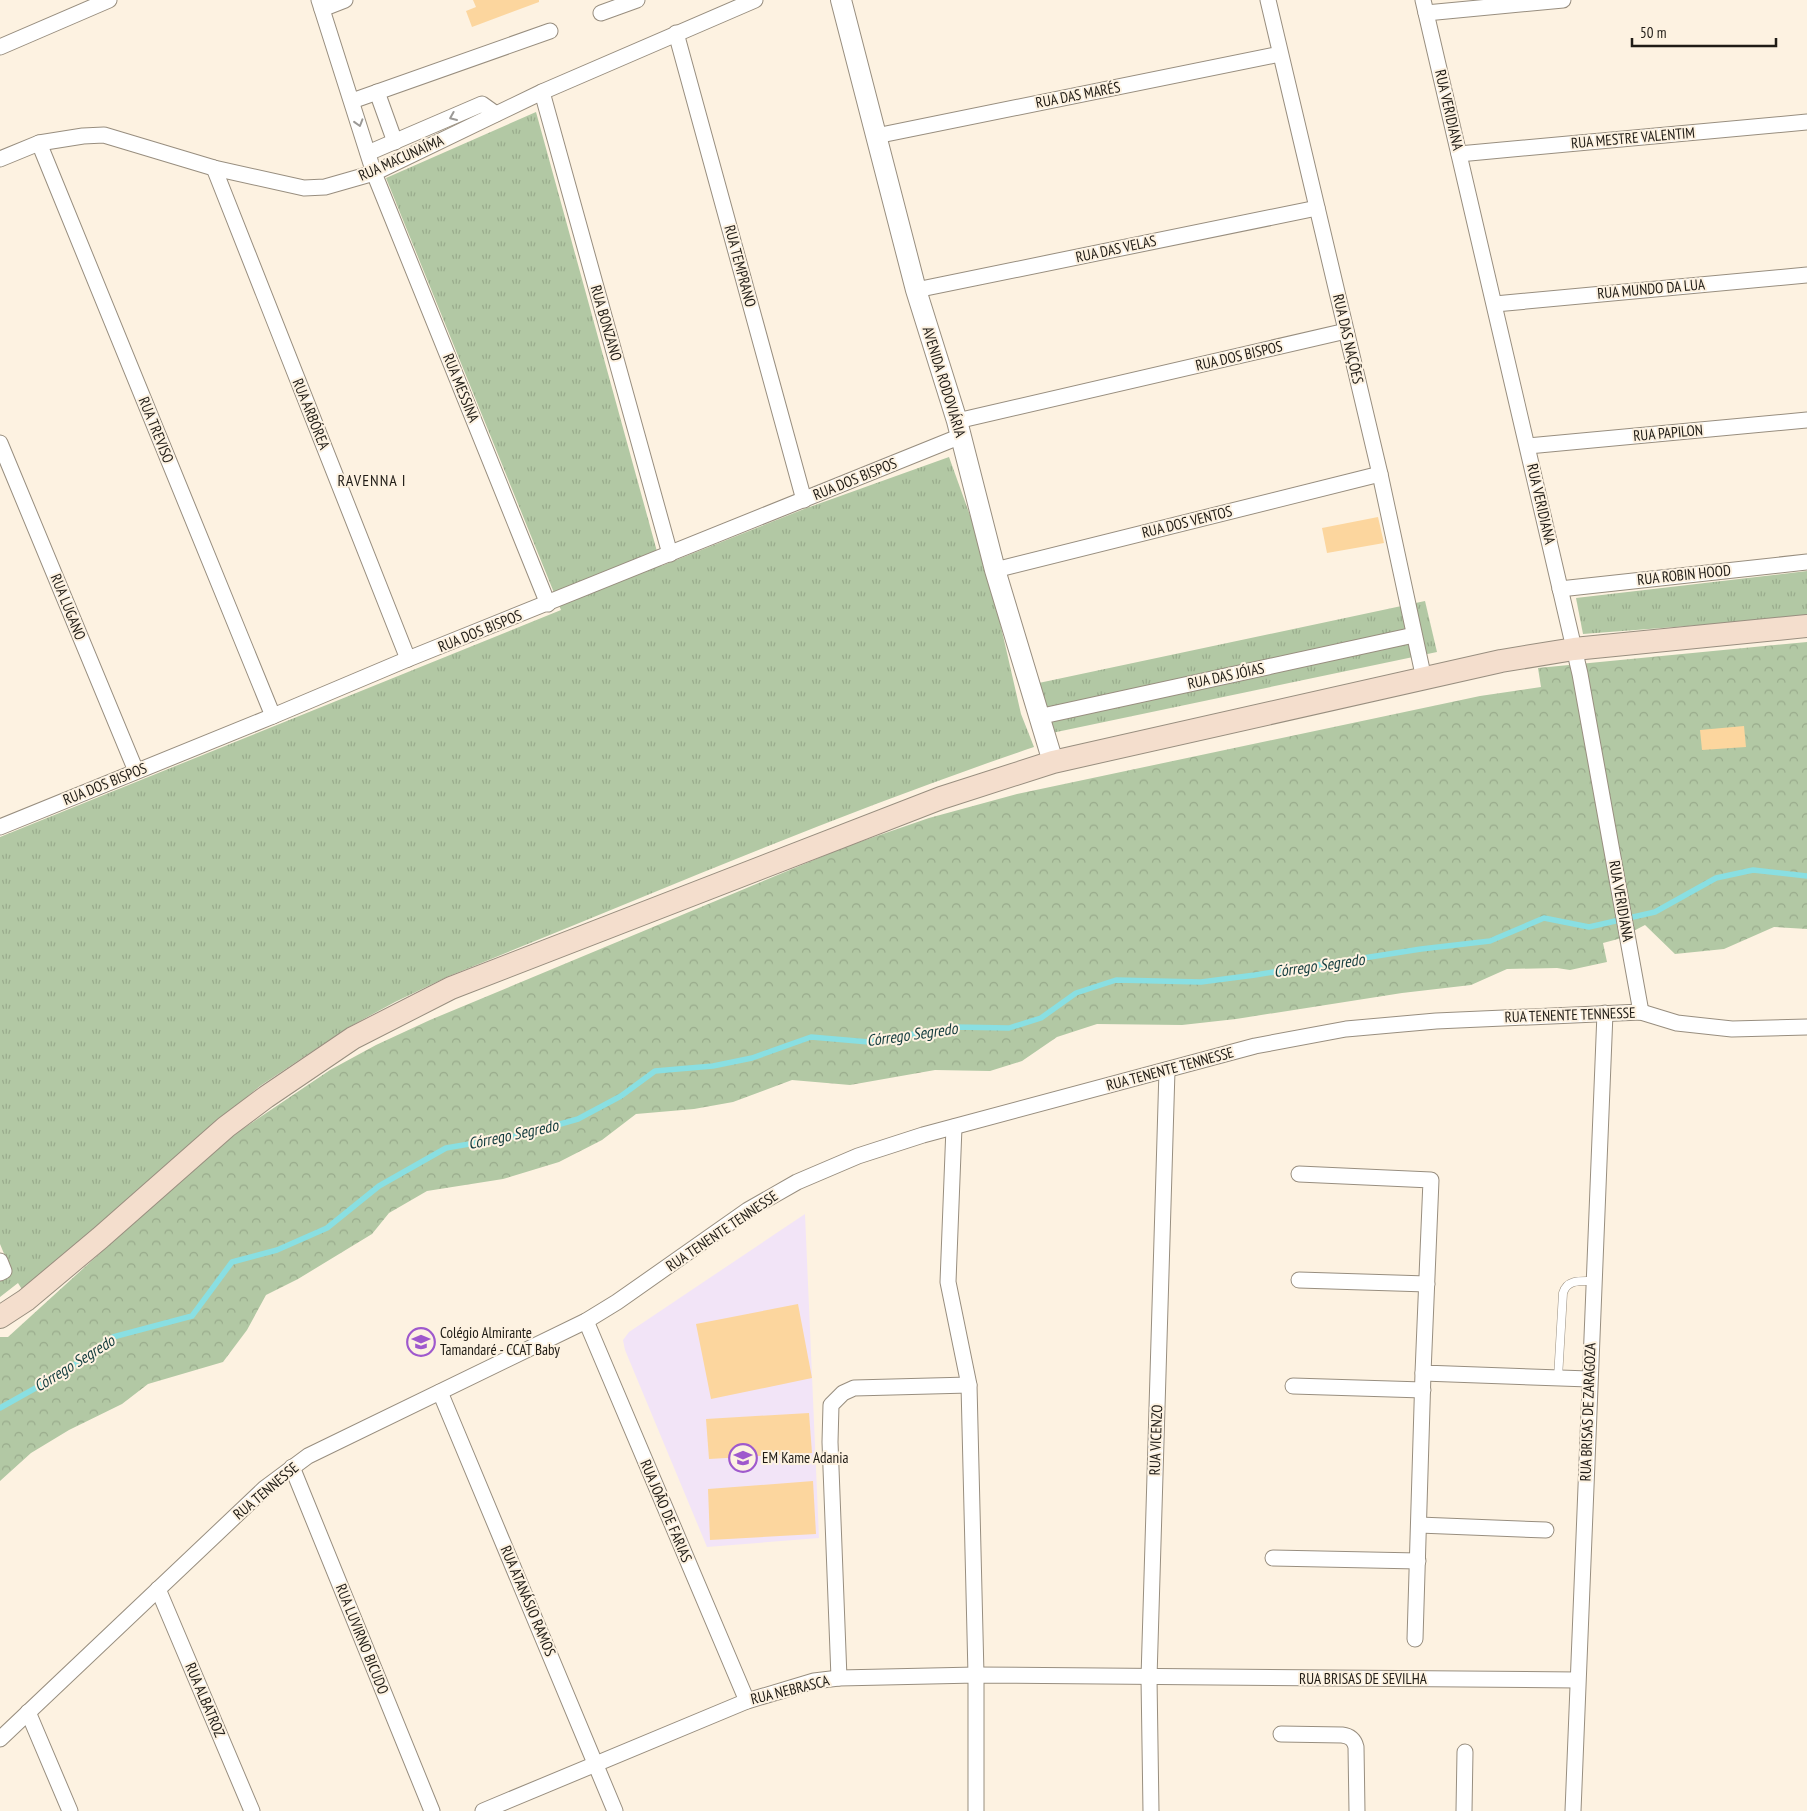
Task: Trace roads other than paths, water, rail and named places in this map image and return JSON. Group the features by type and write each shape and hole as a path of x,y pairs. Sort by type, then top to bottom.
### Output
{"main road":[{"path":"0,1317 26,1300 78,1257 226,1127 266,1097 354,1038 399,1013 451,988 846,834 941,798 1053,762 1424,680 1501,661 1574,649 1807,626"}],"street":[{"path":"0,47 109,0"},
{"path":"320,4 345,0"},
{"path":"601,13 637,0"},
{"name":"RUA MACUNAÍMA","path":"0,159 39,143 83,136 104,135 214,168 304,188 325,187 374,173 542,92 755,0"},
{"name":"AVENIDA RODOVIÁRIA","path":"840,0 916,290 959,428 994,570 1053,762"},
{"name":"RUA DAS NAÇÕES","path":"1268,0 1380,474 1424,680"},
{"path":"1424,6 1563,0"},
{"name":"RUA MESSINA","path":"320,4 374,173 548,604"},
{"name":"RUA VERIDIANA","path":"1424,6 1580,674 1641,1012"},
{"path":"352,101 550,31"},
{"name":"RUA TEMPRANO","path":"676,33 804,500"},
{"name":"RUA DAS MARÉS","path":"876,136 1280,54"},
{"path":"377,92 395,142"},
{"name":"RUA BONZANO","path":"542,92 670,554"},
{"path":"368,153 482,104 496,114"},
{"name":"RUA MESTRE VALENTIM","path":"1459,154 1807,122"},
{"name":"RUA TREVISO","path":"39,143 273,716"},
{"name":"RUA ARBÓREA","path":"214,168 408,659"},
{"name":"RUA DAS VELAS","path":"916,290 1317,208"},
{"name":"RUA MUNDO DA LUA","path":"1495,304 1807,275"},
{"name":"RUA DOS BISPOS","path":"0,826 804,500 959,428 1346,331"},
{"name":"RUA PAPILON","path":"1528,446 1807,420"},
{"name":"RUA LUGANO","path":"0,443 136,771"},
{"name":"RUA DOS VENTOS","path":"994,570 1380,474"},
{"name":"RUA ROBIN HOOD","path":"1560,589 1807,562"},
{"name":"RUA DAS JÓIAS","path":"1038,717 1414,636"},
{"name":"RUA TENENTE TENNESSE","path":"586,1321 617,1302 748,1210 797,1182 858,1156 954,1127 1255,1046 1346,1030 1436,1021 1606,1013 1641,1012 1678,1023 1732,1029 1807,1026"},
{"name":"RUA BRISAS DE ZARAGOZA","path":"1573,1811 1606,1013"},
{"name":"RUA VICENZO","path":"1151,1811 1149,1678 1167,1070"},
{"path":"954,1127 948,1282 969,1385 976,1675 976,1811"},
{"path":"1299,1174 1431,1180 1415,1639"},
{"path":"1299,1280 1427,1284"},
{"name":"RUA TENNESSE","path":"0,1739 265,1488 292,1467 308,1456 586,1321"},
{"name":"RUA JOÃO DE FARIAS","path":"586,1321 747,1701"},
{"path":"1423,1373 1590,1379"},
{"path":"839,1678 830,1442 831,1405 843,1392 854,1388 969,1385"},
{"path":"1293,1386 1423,1390"},
{"name":"RUA ATANÁSIO RAMOS","path":"440,1392 597,1764 615,1811"},
{"name":"RUA LUVIRNO BICUDO","path":"292,1467 432,1811"},
{"path":"1419,1525 1546,1530"},
{"path":"1273,1558 1418,1561"},
{"name":"RUA ALBATROZ","path":"158,1589 252,1811"},
{"name":"RUA NEBRASCA","path":"483,1811 747,1701 814,1681 839,1678 976,1675 1149,1678"},
{"name":"RUA BRISAS DE SEVILHA","path":"1149,1678 1577,1680"},
{"path":"28,1712 70,1811"},
{"path":"1281,1734 1342,1735 1349,1736 1354,1740 1356,1747 1357,1811"},
{"path":"1464,1811 1465,1752"}],"lane":[{"path":"1558,1378 1563,1293 1569,1283 1594,1281"}],"waterway":[{"name":"Córrego Segredo","path":"0,1408 66,1371 113,1337 192,1316 232,1262 277,1250 327,1228 379,1186 446,1148 522,1135 578,1119 621,1096 655,1071 713,1066 752,1058 811,1037 869,1042 954,1027 1009,1028 1041,1018 1076,993 1116,980 1201,982 1421,949 1490,941 1544,918 1589,927 1655,912 1716,878 1753,870 1807,876"}],"place":[{"name":"Colégio Almirante Tamandaré - CCAT Baby","path":"421,1342"},
{"name":"EM Kame Adania","path":"743,1458"}],"district":[{"name":"RAVENNA I","path":"372,480"}]}
